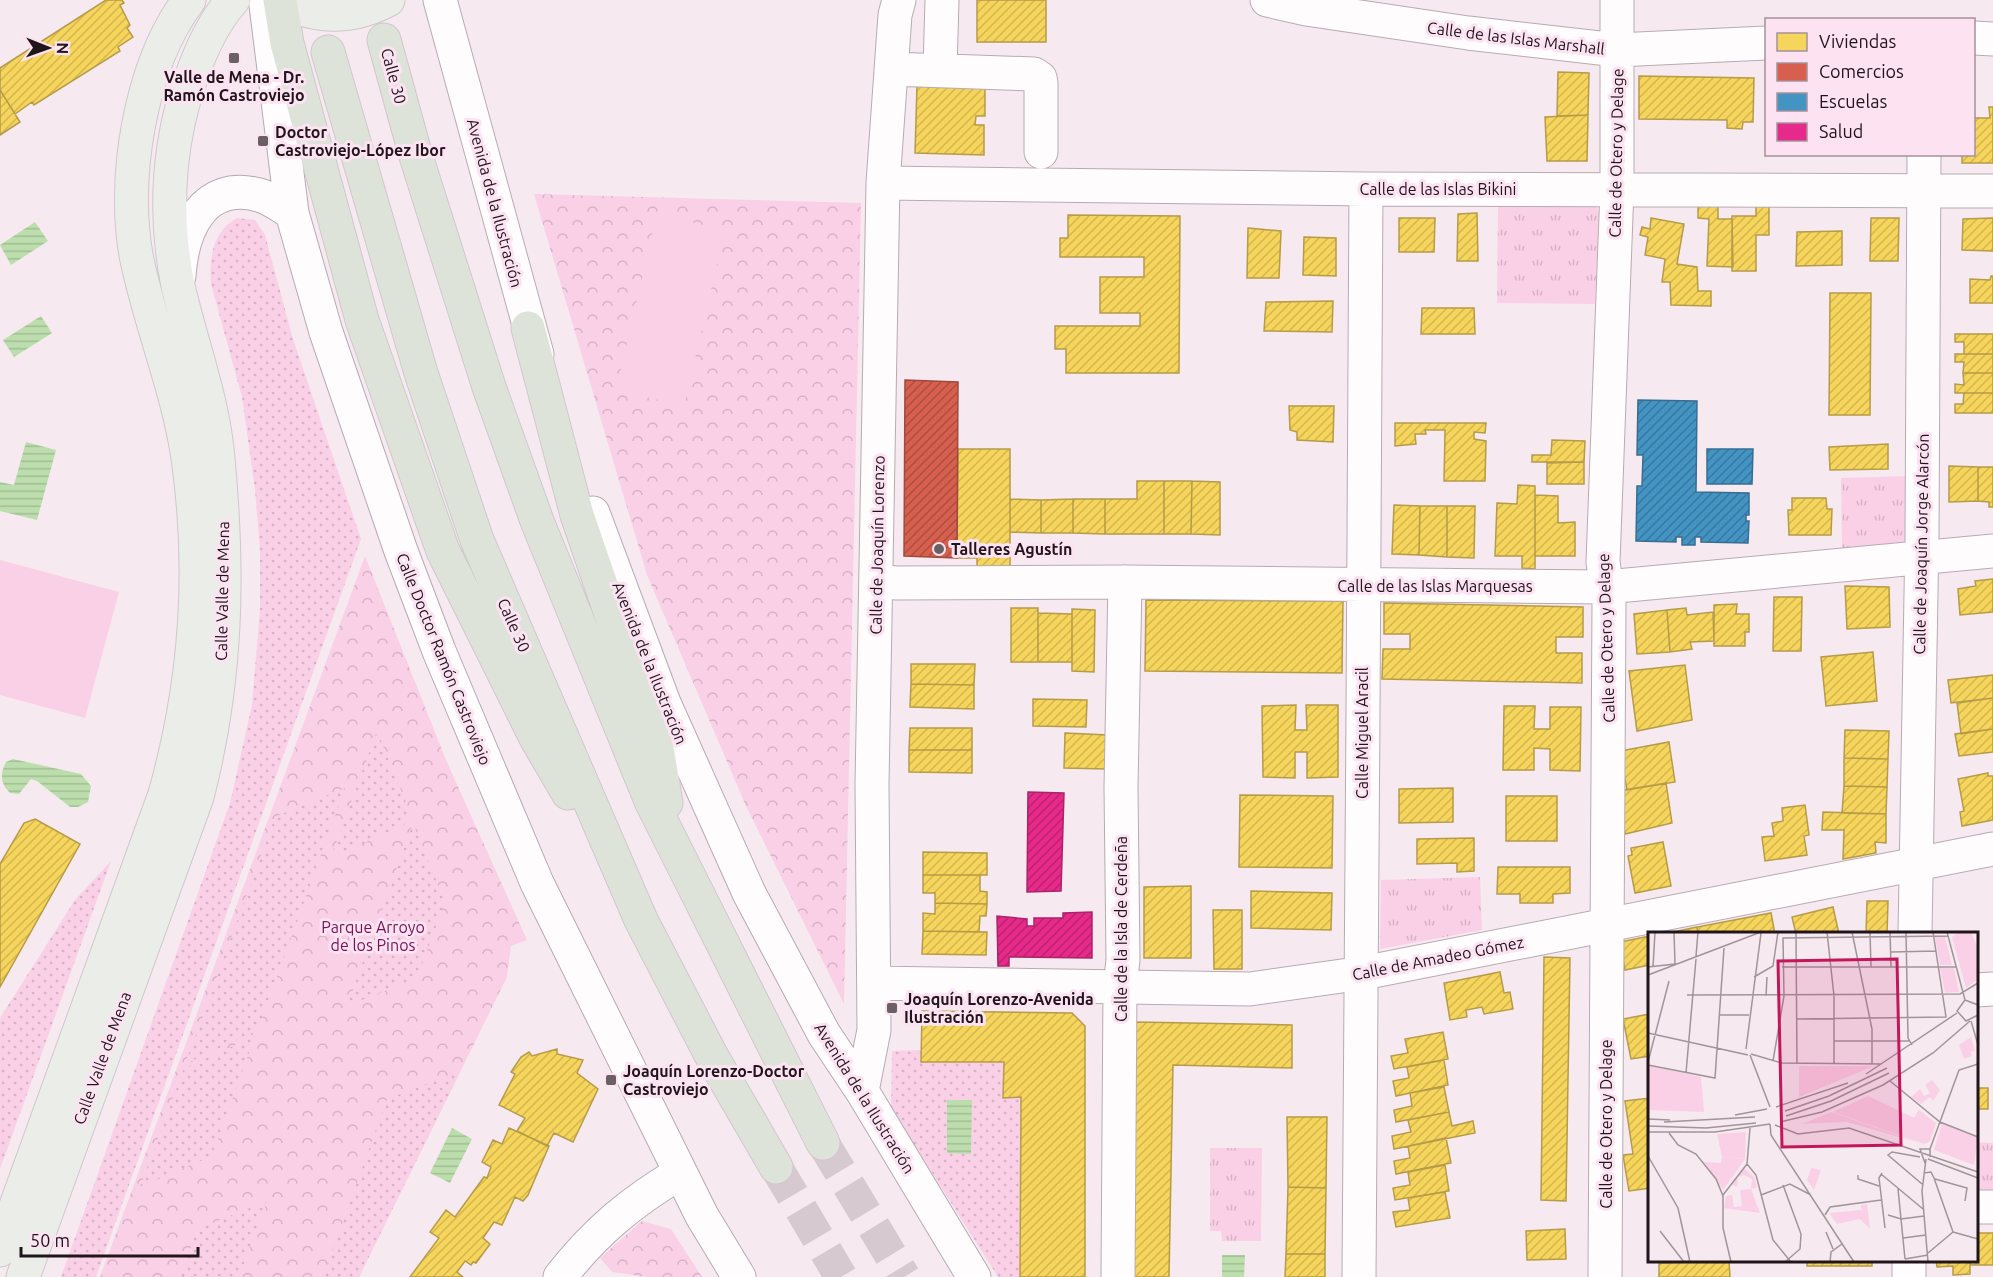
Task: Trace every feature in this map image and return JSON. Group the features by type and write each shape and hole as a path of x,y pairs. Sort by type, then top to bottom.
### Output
{"highway":[{"path":"280,0 287,42 362,320 443,551 536,738 641,920"},
{"name":"Calle 30","path":"384,40 415,153 489,387 537,521 651,801 823,1143"},
{"name":"Calle 30","path":"328,52 418,362 477,540 641,920 711,1055 776,1167"},
{"path":"528,328 577,515 657,748 675,852"}],"main road":[{"name":"Calle Valle de Mena","path":"0,1250 165,794 183,728 189,686 197,559 188,456 137,261 132,220 138,134 148,83 165,42 189,0"},
{"name":"Calle Valle de Mena","path":"23,1277 197,797 215,717 225,627 225,550 218,456 212,417 173,259 169,203 174,140 191,78 215,24 233,0"},
{"path":"280,0 310,13 326,15 358,13 388,0"}],"street":[{"name":"Calle Doctor Ramón Castroviejo","path":"265,0 292,213 326,332 363,444 439,651 537,883 702,1216 739,1277"},
{"name":"Avenida de la Ilustración","path":"440,0 528,328 591,508 664,703 749,893 824,1034 862,1091 974,1277"},
{"name":"Calle de Joaquín Lorenzo","path":"862,1091 874,1030 872,784 883,183 895,15 900,0"},
{"path":"940,70 942,0"},
{"name":"Calle de las Islas Marshall","path":"1268,0 1306,9 1456,32 1617,50 1765,42"},
{"name":"Calle de Otero y Delage","path":"1605,1277 1609,603 1604,550 1617,189 1617,0"},
{"path":"1975,38 1993,39"},
{"path":"891,69 1034,74 1040,78 1041,152"},
{"name":"Calle de Joaquín Jorge Alarcón","path":"1915,932 1924,156"},
{"name":"Calle de las Islas Bikini","path":"883,183 1366,189 1993,191"},
{"name":"Calle Miguel Aracil","path":"1359,1277 1363,973 1361,586 1366,189"},
{"path":"179,287 180,255 190,226 213,198 224,194 255,194 292,213"},
{"name":"Calle de las Islas Marquesas","path":"876,580 896,583 1125,582 1606,587 1993,551"},
{"name":"Calle de la Isla de Cerdeña","path":"1118,1277 1120,987 1123,960 1121,787 1125,582"},
{"name":"Calle de Amadeo Gómez","path":"874,983 1250,989 1363,973 1993,849"},
{"path":"1978,990 1993,989"},
{"path":"824,1034 843,1045 855,1044 874,1030"},
{"path":"560,1277 581,1250 637,1198 680,1173"}],"green space":[{"path":"534,194 861,203 844,1004 746,806 647,575"},
{"path":"1498,202 1596,203 1599,214 1595,304 1497,303"},
{"path":"657,214 725,230 684,406 616,390"},
{"path":"237,218 255,220 265,235 293,339 361,539 96,1277 61,1277 230,803 252,705 260,609 260,551 255,489 242,397 211,284 214,246 223,230"},
{"path":"1907,476 1907,544 1842,548 1841,478"},
{"name":"Parque Arroyo de los Pinos","path":"365,556 446,760 527,940 511,946 507,977 359,1277 100,1277"},
{"path":"0,560 119,592 85,718 0,695"},
{"path":"377,731 409,810 404,826 331,857"},
{"path":"345,788 258,1030 185,1064 275,817"},
{"path":"413,823 445,902 417,978 347,1006"},
{"path":"111,861 0,1169 0,1018 75,900"},
{"path":"1480,877 1482,930 1380,949 1381,880"},
{"path":"255,1036 212,1156 140,1187 184,1068"},
{"path":"921,1050 922,1062 1004,1062 1003,1097 1021,1097 1020,1277 998,1277 891,1108 892,1051"},
{"path":"460,1072 359,1277 323,1277 387,1099"},
{"path":"1978,1142 1993,1143 1993,1190 1978,1190"},
{"path":"1210,1148 1262,1148 1261,1241 1222,1241 1221,1231 1210,1231"},
{"path":"267,1201 239,1277 181,1276 197,1229"},
{"path":"642,1221 671,1229 702,1277 647,1277 612,1272 600,1258"}],"shaded area":[{"path":"35,222 48,241 11,265 0,245"},
{"path":"41,316 52,333 14,357 3,340"},
{"path":"26,442 56,450 37,520 0,511 0,482 14,485"},
{"path":"13,759 81,774 91,786 88,802 78,807 70,807 37,781 31,779 19,794 10,793 4,786 2,774 6,762"},
{"path":"947,1100 972,1100 971,1154 947,1153"},
{"path":"452,1128 472,1139 450,1183 430,1173"},
{"path":"1222,1255 1245,1255 1244,1277 1222,1277"}],"building: Viviendas":[{"path":"106,0 122,0 124,3 120,5 130,25 127,28 133,37 118,47 120,51 34,105 32,102 15,114 0,90 0,68"},
{"path":"977,0 1046,0 1046,42 977,42"},
{"path":"1558,72 1589,73 1588,115 1557,116"},
{"path":"1639,76 1754,78 1753,122 1743,122 1742,129 1727,128 1727,120 1639,119"},
{"path":"917,85 985,86 985,116 976,116 975,125 984,125 984,155 915,153"},
{"path":"0,90 20,122 0,135"},
{"path":"1989,107 1993,107 1993,163 1962,163 1962,156 1975,156 1975,118 1990,118"},
{"path":"1588,115 1587,161 1547,161 1545,117"},
{"path":"1698,202 1718,202 1718,219 1732,219 1733,267 1707,266 1709,219 1698,218"},
{"path":"1756,203 1769,203 1769,235 1756,235 1756,271 1732,271 1732,216 1756,216"},
{"path":"1477,213 1478,261 1457,261 1458,214"},
{"path":"1068,215 1180,216 1179,373 1066,373 1066,349 1055,349 1055,326 1140,326 1140,313 1100,313 1100,277 1144,277 1144,257 1060,257 1060,238 1068,238"},
{"path":"1399,218 1435,218 1434,252 1399,252"},
{"path":"1651,218 1684,224 1677,264 1697,267 1698,291 1711,291 1711,306 1671,305 1670,282 1662,282 1665,259 1645,255 1648,237 1640,235 1642,227 1650,229"},
{"path":"1871,218 1899,218 1898,261 1870,261"},
{"path":"1993,218 1993,251 1962,250 1963,219"},
{"path":"1248,228 1281,231 1279,278 1247,278"},
{"path":"1842,231 1842,265 1796,266 1797,232"},
{"path":"1304,237 1336,238 1336,276 1303,275"},
{"path":"1993,276 1993,303 1970,303 1970,279 1990,280"},
{"path":"1830,293 1871,293 1870,415 1829,415"},
{"path":"1333,301 1332,332 1264,331 1266,302"},
{"path":"1422,308 1474,308 1475,334 1421,334"},
{"path":"1955,334 1993,334 1993,354 1964,354 1964,342 1955,342"},
{"path":"1955,354 1993,354 1993,373 1963,373 1964,362 1955,362"},
{"path":"1963,373 1993,373 1993,393 1955,393 1955,384 1964,385"},
{"path":"1964,393 1993,393 1993,413 1955,413 1955,404 1963,404"},
{"path":"1289,406 1334,406 1333,442 1297,440 1297,432 1290,430"},
{"path":"1395,423 1486,423 1485,433 1474,432 1474,439 1486,441 1485,481 1444,481 1445,430 1425,430 1426,434 1415,434 1416,444 1395,446"},
{"path":"1552,440 1585,441 1584,462 1532,462 1532,455 1551,455"},
{"path":"1888,444 1888,469 1830,470 1829,447"},
{"path":"958,449 1010,449 1010,569 977,569 977,558 957,558"},
{"path":"1584,462 1584,484 1547,484 1547,463"},
{"path":"1949,466 1978,467 1978,501 1949,502"},
{"path":"1978,467 1993,467 1993,507 1989,507 1989,502 1978,501"},
{"path":"1137,481 1164,481 1164,534 1105,534 1105,499 1137,499"},
{"path":"1164,481 1192,481 1191,534 1164,534"},
{"path":"1192,481 1220,482 1220,535 1191,534"},
{"path":"1518,485 1535,486 1535,569 1522,568 1522,556 1495,556 1497,503 1517,504"},
{"path":"1535,495 1558,496 1558,523 1575,522 1575,556 1535,556"},
{"path":"1792,498 1826,498 1827,509 1832,509 1831,535 1789,535 1788,510 1792,510"},
{"path":"1010,499 1041,500 1041,533 1010,532"},
{"path":"1073,499 1105,499 1105,534 1073,533"},
{"path":"1073,499 1073,533 1041,533 1041,500"},
{"path":"1394,505 1420,506 1419,555 1392,554"},
{"path":"1420,506 1447,506 1447,557 1419,555"},
{"path":"1447,506 1475,506 1474,558 1447,557"},
{"path":"1993,579 1993,612 1960,615 1958,589 1976,586 1975,581"},
{"path":"1845,586 1889,587 1890,627 1847,629"},
{"path":"1774,597 1802,597 1801,651 1773,651"},
{"path":"1146,600 1343,601 1342,673 1145,671"},
{"path":"1384,603 1583,607 1583,637 1556,637 1556,653 1582,653 1582,683 1382,679 1383,649 1410,649 1410,634 1384,634"},
{"path":"1737,604 1736,614 1749,614 1749,632 1745,632 1745,646 1714,646 1714,605"},
{"path":"1011,608 1038,608 1038,662 1011,662"},
{"path":"1686,608 1687,615 1713,612 1714,641 1690,642 1692,649 1670,652 1667,610"},
{"path":"1072,609 1095,610 1094,672 1072,671"},
{"path":"1667,610 1670,652 1637,654 1634,614"},
{"path":"1038,613 1072,614 1072,662 1038,662"},
{"path":"1873,652 1877,701 1826,706 1821,657"},
{"path":"911,664 975,664 974,685 911,684"},
{"path":"1685,665 1692,720 1637,731 1629,671"},
{"path":"1993,675 1993,698 1951,703 1948,680"},
{"path":"911,684 974,685 974,709 910,707"},
{"path":"1993,698 1993,729 1961,734 1957,703"},
{"path":"1033,699 1087,700 1086,727 1033,726"},
{"path":"1296,705 1295,730 1307,730 1306,705 1338,705 1338,777 1307,778 1307,752 1295,752 1295,778 1263,777 1262,706"},
{"path":"1504,706 1535,706 1534,729 1550,729 1550,707 1581,707 1580,771 1550,770 1550,749 1534,748 1534,770 1503,770"},
{"path":"910,728 972,728 972,750 909,750"},
{"path":"1993,729 1993,752 1959,756 1955,734"},
{"path":"1845,730 1889,731 1888,759 1844,758"},
{"path":"1065,733 1108,735 1106,769 1064,768"},
{"path":"1669,742 1675,782 1627,790 1620,751"},
{"path":"909,750 972,750 972,773 909,772"},
{"path":"1844,758 1888,759 1887,787 1844,786"},
{"path":"1988,773 1988,776 1993,776 1993,820 1962,826 1960,812 1964,811 1958,779"},
{"path":"1666,783 1672,823 1625,834 1617,791"},
{"path":"1844,786 1887,787 1886,814 1842,813"},
{"path":"1453,788 1453,822 1399,823 1399,789"},
{"path":"1240,795 1333,796 1332,868 1239,867"},
{"path":"1506,796 1557,796 1557,841 1506,841"},
{"path":"1805,805 1809,835 1804,836 1807,855 1765,861 1762,837 1774,836 1772,823 1783,821 1782,808"},
{"path":"1823,812 1886,814 1886,843 1875,842 1876,853 1843,859 1844,830 1822,830"},
{"path":"35,819 80,844 0,987 0,864 24,823"},
{"path":"1474,838 1474,871 1457,872 1457,863 1417,864 1417,839"},
{"path":"1663,842 1671,886 1635,893 1628,856 1632,855 1631,848"},
{"path":"923,852 987,853 987,875 923,875"},
{"path":"1498,867 1570,867 1570,893 1553,894 1553,903 1520,903 1520,894 1497,894"},
{"path":"923,875 980,875 980,891 987,892 987,904 935,903 935,893 923,893"},
{"path":"1191,886 1191,958 1144,958 1144,887"},
{"path":"1251,891 1332,893 1331,930 1251,928"},
{"path":"1867,901 1888,901 1887,932 1866,932"},
{"path":"935,903 987,904 986,916 980,916 979,932 923,931 923,913 935,914"},
{"path":"1833,907 1839,932 1796,932 1792,917"},
{"path":"1213,910 1242,910 1242,969 1214,969"},
{"path":"1771,913 1775,932 1698,932 1697,927"},
{"path":"1697,927 1698,932 1673,932"},
{"path":"923,931 987,932 986,955 922,954"},
{"path":"1648,936 1648,965 1625,970 1620,942"},
{"path":"1544,957 1570,958 1566,1201 1541,1200"},
{"path":"1500,972 1504,993 1510,992 1513,1009 1484,1014 1482,1007 1466,1010 1467,1017 1450,1020 1444,983"},
{"path":"922,1011 1072,1013 1085,1026 1085,1277 1020,1277 1021,1097 1003,1098 1004,1062 921,1062"},
{"path":"1648,1014 1648,1056 1631,1059 1623,1019"},
{"path":"1135,1022 1292,1025 1292,1068 1173,1065 1169,1277 1129,1277"},
{"path":"1443,1032 1448,1059 1394,1069 1391,1056 1408,1053 1405,1039"},
{"path":"557,1049 557,1054 583,1060 577,1073 598,1089 573,1142 554,1133 547,1146 517,1131 525,1118 499,1105 515,1074 511,1072 521,1057 529,1052 532,1056"},
{"path":"1444,1060 1448,1085 1396,1096 1393,1081 1409,1078 1407,1067"},
{"path":"1444,1087 1449,1112 1396,1122 1394,1110 1412,1106 1410,1093"},
{"path":"1978,1088 1988,1088 1988,1109 1978,1109"},
{"path":"1648,1098 1648,1188 1629,1191 1623,1155 1633,1154 1625,1101"},
{"path":"1449,1112 1452,1126 1473,1121 1475,1133 1394,1149 1392,1136 1411,1132 1408,1120"},
{"path":"1287,1117 1327,1117 1326,1188 1288,1187"},
{"path":"509,1128 549,1146 528,1195 523,1201 515,1197 502,1225 494,1222 483,1238 490,1244 476,1263 473,1262 471,1265 465,1261 457,1272 463,1277 410,1277 439,1238 430,1232 446,1210 455,1217 484,1177 487,1178 491,1167 482,1162 493,1140 502,1144"},
{"path":"1446,1138 1451,1163 1396,1174 1394,1161 1410,1158 1408,1146"},
{"path":"1445,1165 1449,1191 1395,1200 1393,1188 1410,1185 1408,1172"},
{"path":"1288,1187 1326,1188 1325,1254 1286,1254"},
{"path":"1445,1192 1450,1218 1396,1227 1393,1212 1410,1210 1408,1198"},
{"path":"1565,1229 1566,1259 1527,1260 1526,1231"},
{"path":"1978,1233 1993,1233 1993,1265 1970,1265 1970,1262 1978,1262"},
{"path":"1286,1254 1325,1254 1325,1277 1285,1277"},
{"path":"1729,1262 1730,1277 1659,1277 1659,1263"},
{"path":"1807,1262 1872,1262 1872,1266 1807,1266"},
{"path":"1936,1262 1970,1262 1970,1274 1953,1275 1953,1266 1937,1267"}],"building: Comercios":[{"path":"905,380 958,382 957,558 904,556"}],"building: Escuelas":[{"path":"1638,400 1697,401 1696,492 1749,493 1749,515 1746,515 1746,521 1749,521 1748,543 1701,542 1701,537 1695,537 1695,545 1682,545 1682,537 1676,537 1676,542 1636,541 1637,486 1642,486 1643,455 1637,455"},
{"path":"1707,449 1753,449 1752,484 1707,484"}],"building: Salud":[{"path":"1028,792 1064,793 1061,891 1027,892"},
{"path":"1092,912 1092,958 1009,957 1009,966 998,966 997,916 1027,919 1027,926 1034,926 1034,918 1063,918 1063,913"}],"tunnel":[{"path":"823,1143 904,1277"},
{"path":"776,1167 841,1277"}],"place":[{"name":"Valle de Mena - Dr. Ramón Castroviejo","path":"234,58"},
{"name":"Doctor Castroviejo-López Ibor","path":"263,141"},
{"name":"Talleres Agustín","path":"939,549"},
{"name":"Joaquín Lorenzo-Avenida Ilustración","path":"892,1008"},
{"name":"Joaquín Lorenzo-Doctor Castroviejo","path":"611,1080"}]}
